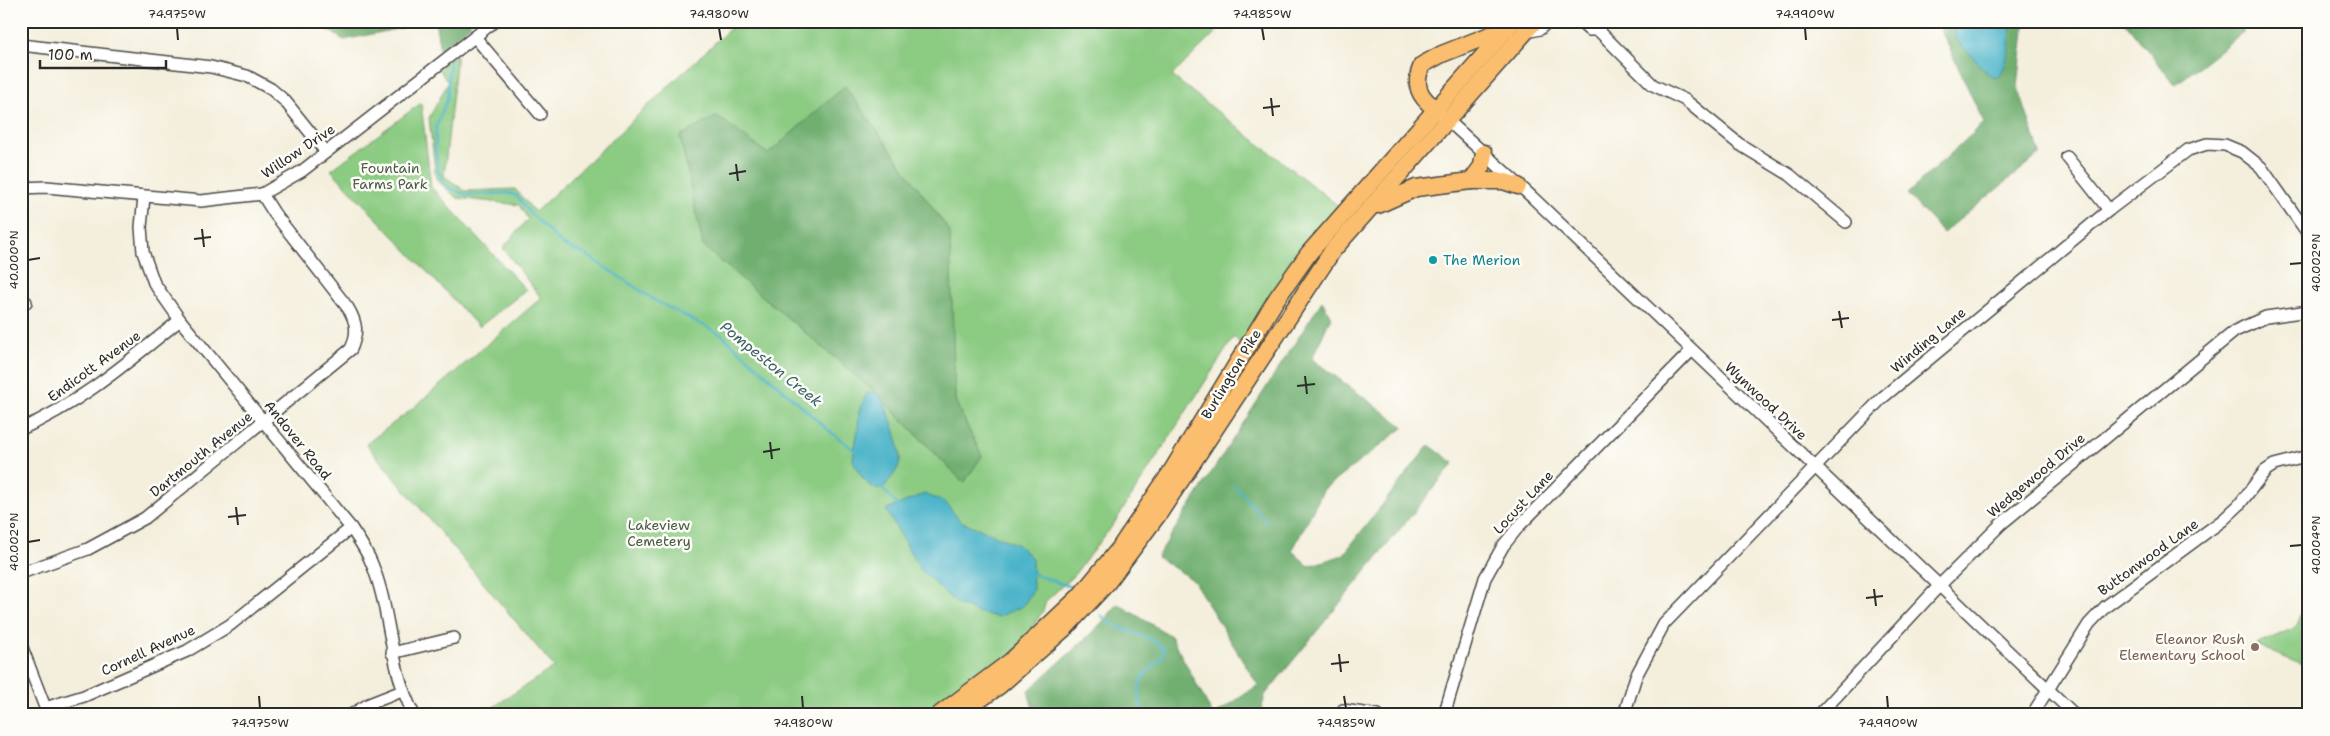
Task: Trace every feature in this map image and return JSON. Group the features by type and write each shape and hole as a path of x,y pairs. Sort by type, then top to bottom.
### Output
{"highway":[{"path":"1442,114 1418,90 1417,78 1422,65 1442,54 1521,26"},
{"name":"Burlington Pike","path":"939,715 1011,661 1079,597 1119,548 1171,472 1292,276 1345,211 1442,114 1521,26"},
{"name":"Burlington Pike","path":"959,715 999,686 1066,627 1107,583 1160,512 1333,250 1370,209 1442,114"},
{"path":"1471,182 1482,166 1484,154"},
{"path":"1370,209 1416,188 1471,182 1502,181 1518,186"}],"street":[{"name":"Willow Drive","path":"21,188 46,187 201,201 262,194 302,171 495,21"},
{"path":"1521,26 1540,30 1548,21"},
{"path":"1579,21 1589,30 1598,26 1652,85 1685,100 1738,144 1790,175 1846,222"},
{"path":"475,36 540,114"},
{"path":"21,45 211,67 247,76 271,89 284,101 326,152"},
{"name":"Wynwood Drive","path":"1442,114 2075,715"},
{"name":"Winding Lane","path":"1624,715 1636,676 1664,624 1882,398 2109,210 2188,150 2208,144 2225,145 2242,152 2261,167 2309,235"},
{"path":"2067,157 2109,210"},
{"name":"Dartmouth Avenue","path":"21,573 88,549 145,518 351,349 357,336 355,321 348,308 274,213 262,194"},
{"name":"Andover Road","path":"144,197 141,227 143,252 154,283 180,320 351,528 366,551 373,566 402,691 414,715"},
{"name":"Wedgewood Drive","path":"1819,715 1939,586 2026,501 2235,331 2266,317 2309,311"},
{"name":"Endicott Avenue","path":"21,429 50,416 99,384 180,320"},
{"name":"Locust Lane","path":"1444,715 1485,578 1503,546 1519,526 1692,350"},
{"name":"Buttonwood Lane","path":"2032,715 2088,624 2105,607 2223,520 2239,505 2265,472 2274,465 2309,456"},
{"name":"Cornell Avenue","path":"46,712 187,651 230,625 351,528"},
{"path":"392,654 454,638"},
{"path":"21,645 46,712"},
{"path":"351,715 369,704 402,691"},
{"path":"1343,710 1378,715"}],"green space":[{"path":"314,21 435,21 344,40"},
{"path":"435,21 470,21 470,25 440,50"},
{"name":"Lakeview Cemetery","path":"738,21 1217,21 1222,26 1172,76 1345,211 1246,350 1234,337 1113,525 1074,575 1046,601 1043,611 1011,661 939,715 481,715 554,667 366,444 412,409 541,298 503,248 528,219 519,205 457,198 436,179 429,118 448,83 438,67 457,55 444,176 465,191 515,189 535,212","holes":["767,155 954,365 955,401 977,446 956,475 875,392"]},
{"path":"1945,21 2025,21 2018,87 2040,154 1943,233 1907,194 1984,123 1940,28"},
{"path":"2124,21 2235,21 2243,32 2175,85"},
{"path":"845,86 950,232 955,401 982,456 964,483 875,392 703,246 680,136 717,116 768,154"},
{"name":"Fountain Farms Park","path":"421,103 431,187 526,290 479,327 331,170"},
{"path":"1322,301 1331,317 1312,359 1404,427 1324,489 1292,551 1309,566 1343,555 1429,445 1454,463 1265,695 1260,715 1215,715 1258,685 1193,580 1157,557"},
{"path":"2309,597 2309,668 2256,645 2296,627"},
{"path":"1118,604 1171,636 1213,715 1035,715 1028,691 1095,630"}],"water":[{"path":"1958,21 2010,21 2010,43 2006,61 2004,69 1996,78 1989,75 1955,38 1955,28"},
{"path":"875,392 884,403 888,413 896,435 900,455 899,465 883,489 873,488 864,480 853,459 859,411 867,393"},
{"path":"924,494 945,502 960,521 1018,545 1032,558 1033,590 1023,606 998,617 980,613 957,604 920,569 886,510"}],"waterway":[{"name":"Pompeston Creek","path":"450,60 447,99 436,127 435,148 439,174 446,186 466,195 509,193 517,196 529,212 563,245 585,254 656,301 722,335 828,430 857,452"},
{"path":"1234,485 1267,522"},
{"name":"Pompeston Creek","path":"881,487 899,507"},
{"name":"Pompeston Creek","path":"1030,573 1071,587"},
{"name":"Pompeston Creek","path":"1101,615 1116,626 1149,639 1164,649 1160,660 1142,679 1139,696 1144,715"}],"place":[{"name":"The Merion","path":"1433,260"},
{"name":"Eleanor Rush Elementary School","path":"2255,647"}]}
